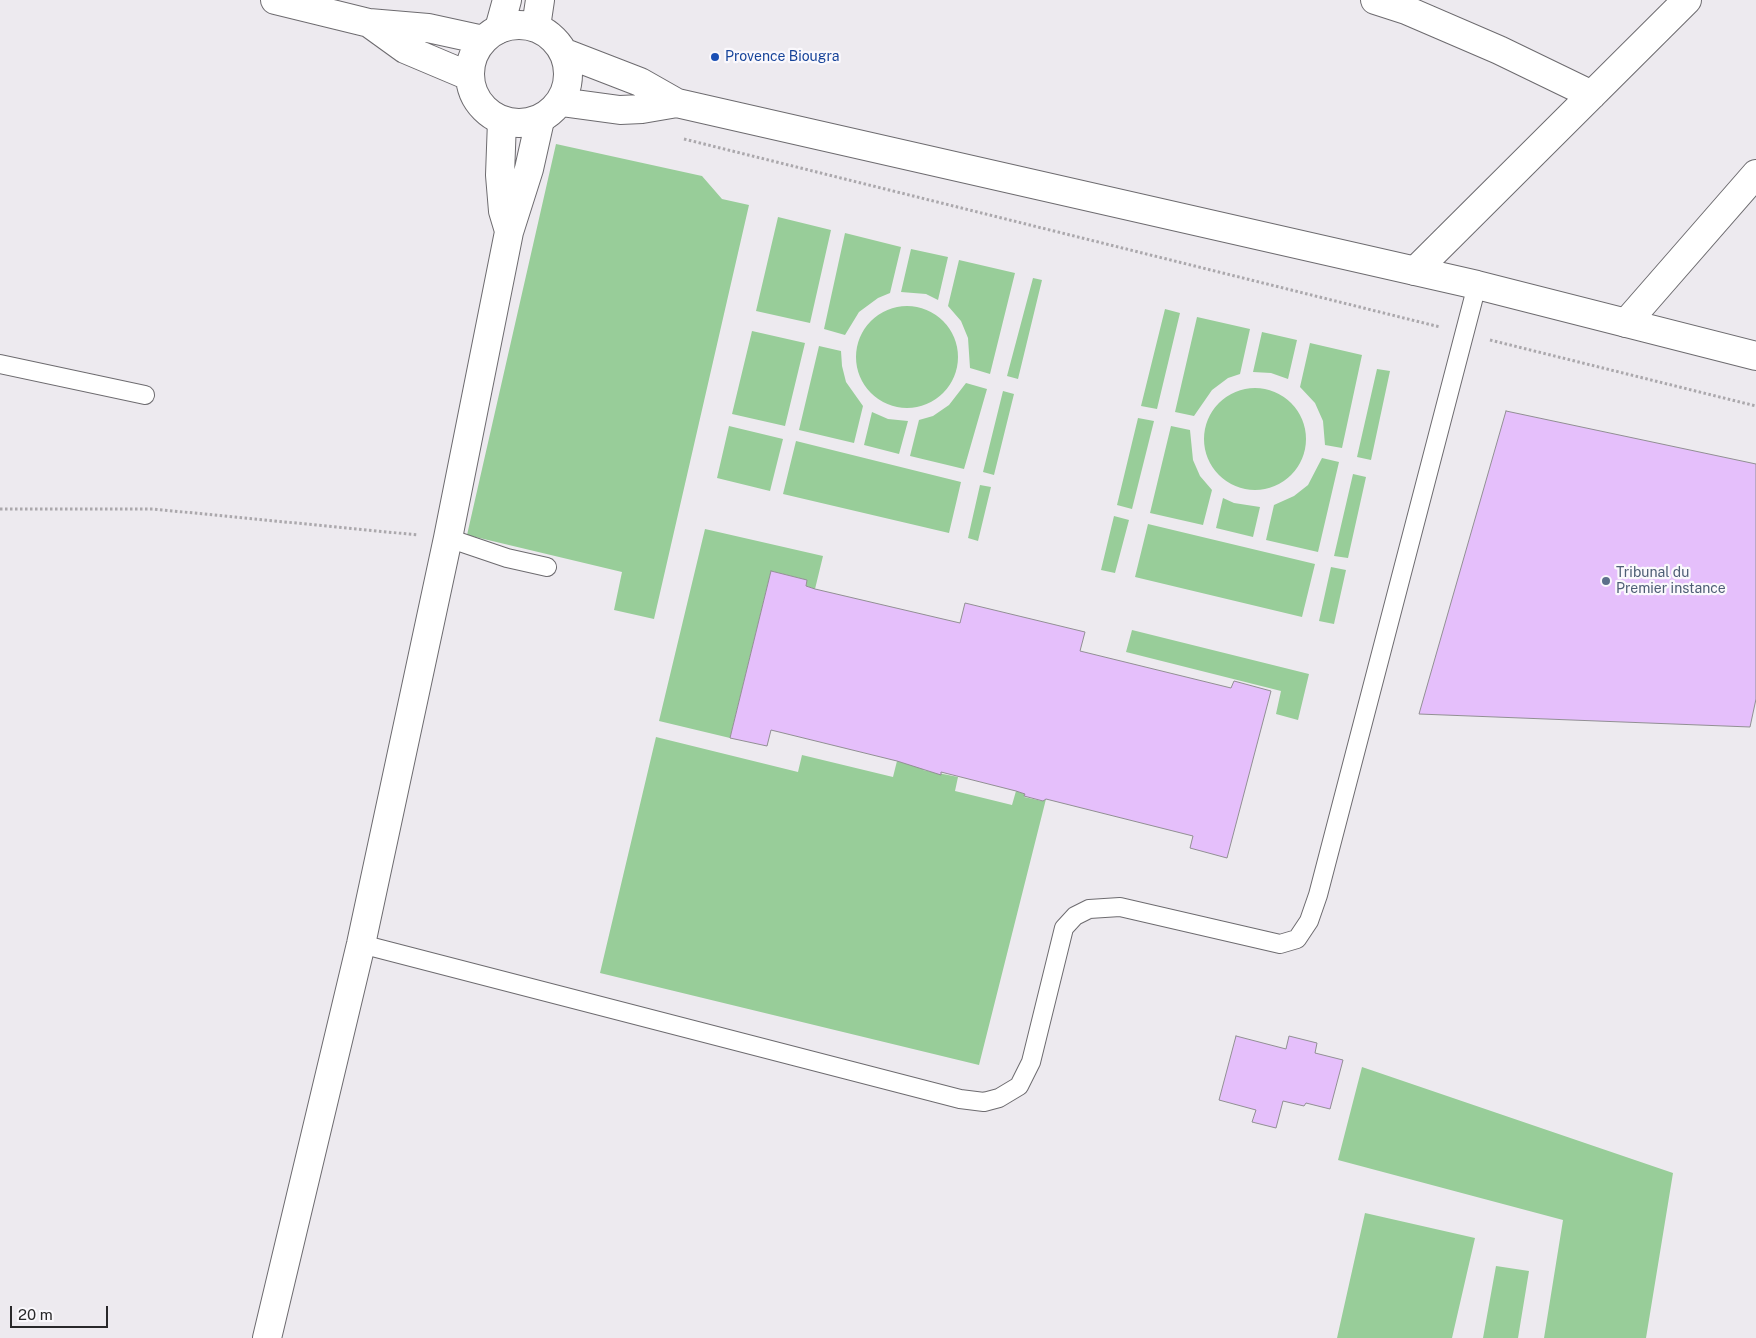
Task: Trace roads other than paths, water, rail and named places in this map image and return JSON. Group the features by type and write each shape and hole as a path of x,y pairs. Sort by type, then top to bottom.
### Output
{"street":[{"path":"275,0 369,22 491,35 517,24 536,27 553,37 565,53 569,69 568,86 561,102 540,120 521,124 502,121 485,111 474,95 469,76 472,57 491,35 507,0"},
{"path":"536,27 540,0"},
{"path":"1375,0 1406,10 1499,50 1592,95"},
{"path":"1415,271 1687,0"},
{"path":"369,22 405,48 469,76"},
{"path":"565,53 632,79 677,103 1477,285 1756,356"},
{"path":"561,102 620,110 642,109 677,103"},
{"path":"267,1338 361,944 448,538 509,232 529,169 540,120"},
{"path":"502,121 500,175 504,211 509,232"},
{"path":"1626,323 1756,174"}],"lane":[{"path":"361,944 960,1099 984,1102 999,1098 1019,1086 1031,1062 1064,928 1075,916 1089,908 1120,907 1280,944 1297,939 1309,921 1318,895 1477,285"},
{"path":"0,364 146,395"},
{"path":"448,538 507,558 547,567"}],"place":[{"name":"Provence Biougra","path":"715,57"},
{"name":"Tribunal du Premier instance","path":"1606,581"}]}
